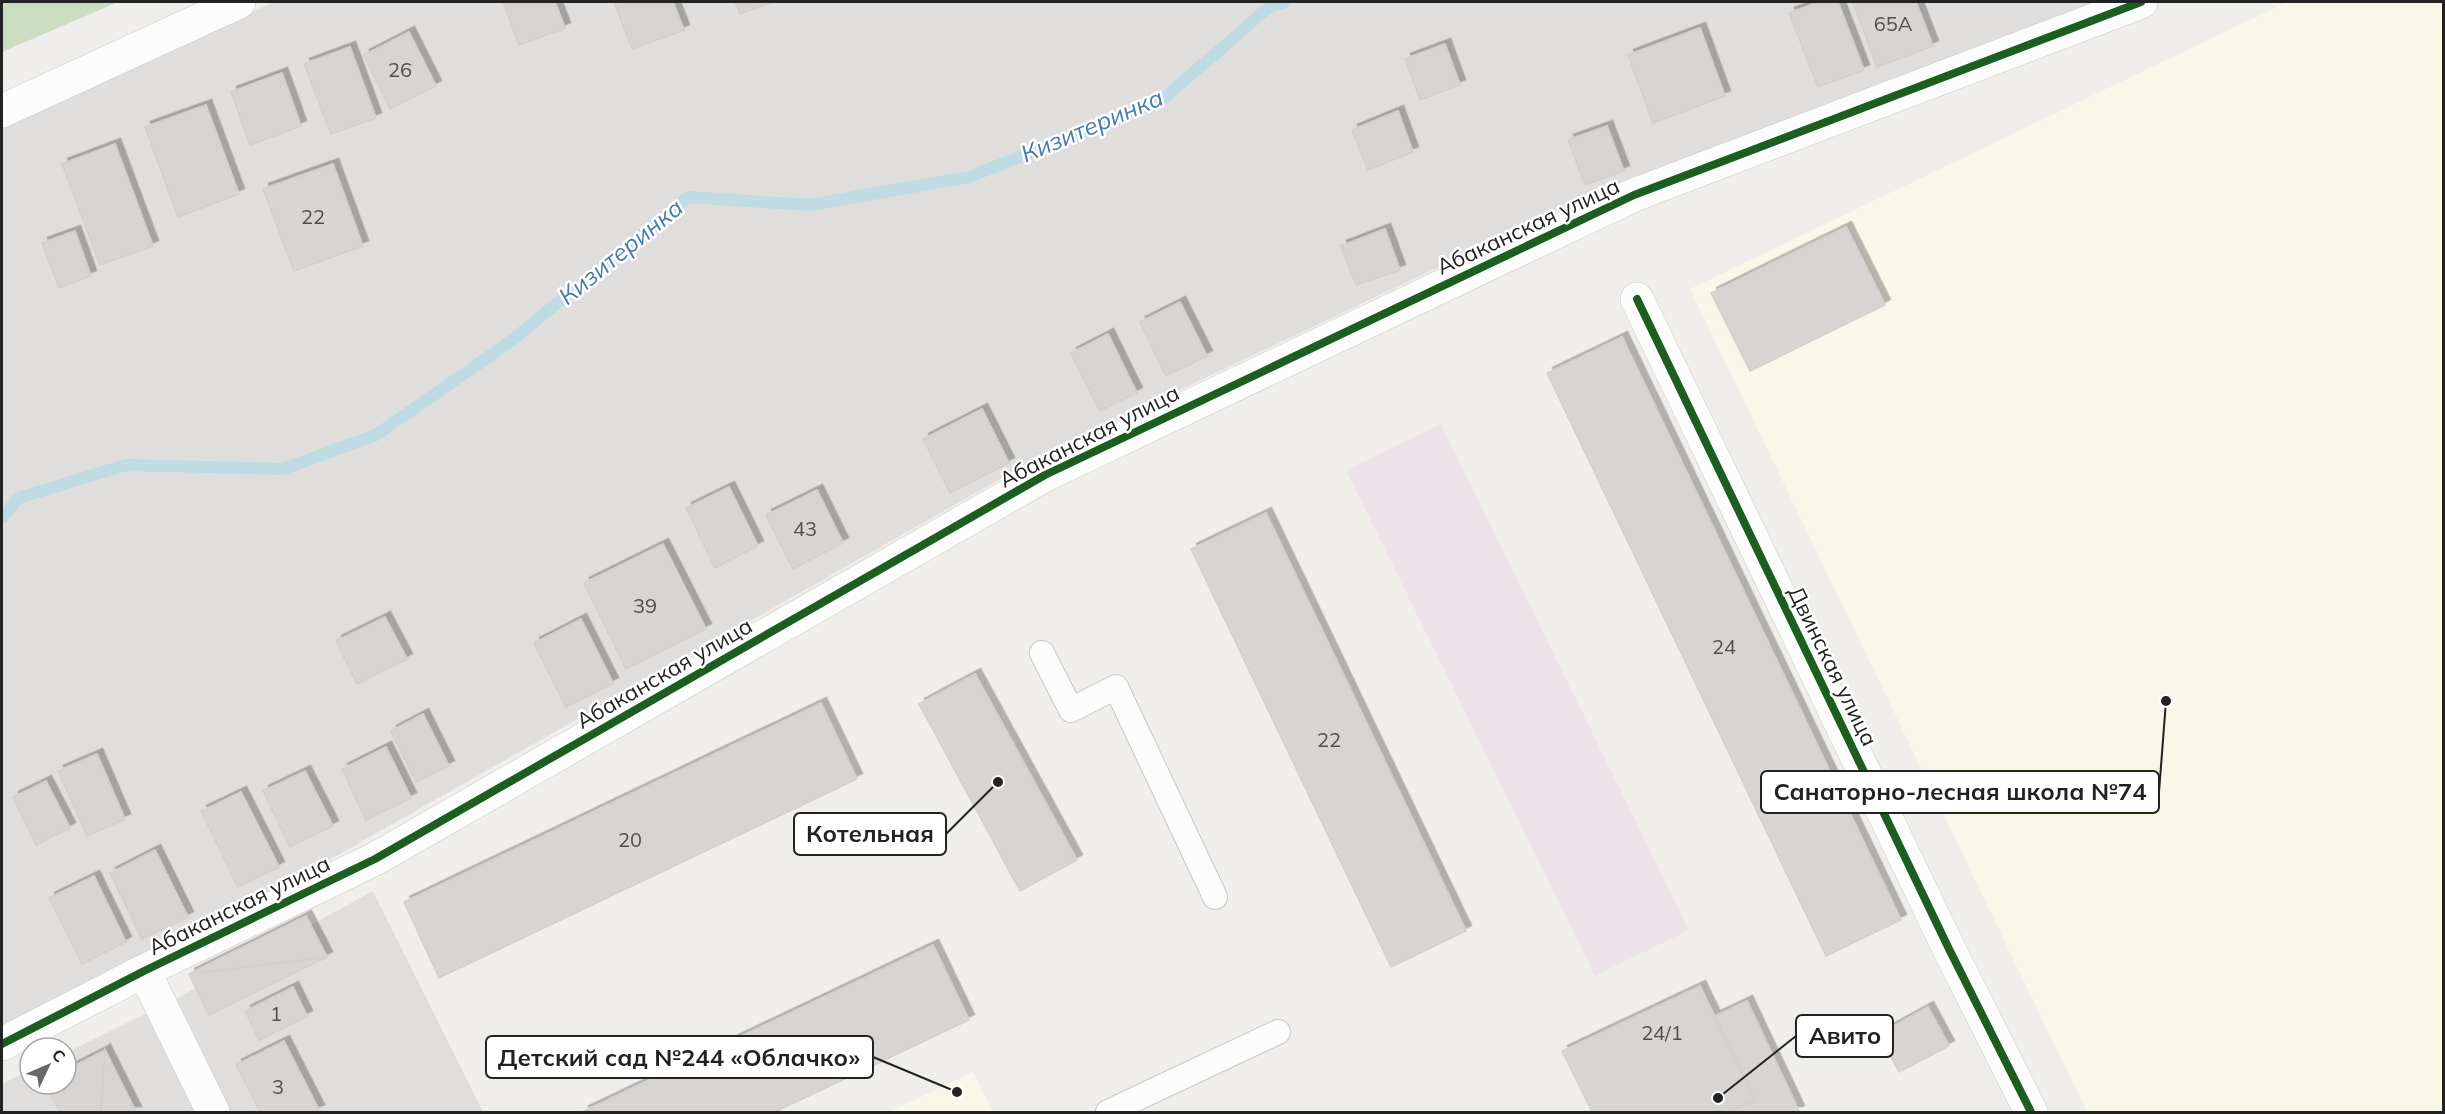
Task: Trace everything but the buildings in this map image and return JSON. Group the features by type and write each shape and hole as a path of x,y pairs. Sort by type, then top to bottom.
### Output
{"street":[{"path":"2,111 239,2"},
{"name":"Абаканская улица","path":"2,1044 144,971 375,859 1055,470 1634,195 2142,2"},
{"name":"Двинская улица","path":"1637,299 1949,949 2031,1113"},
{"path":"144,971 213,1113"}],"lane":[{"path":"1042,653 1071,710 1116,687 1215,897"},
{"path":"1108,1113 1278,1032"}],"shaded area":[{"path":"274,2 2103,2 1601,190 1037,458 146,964 2,1035 2,121"},
{"path":"2287,2 2443,2 2443,1112 2087,1112 1690,289"},
{"path":"1441,424 1689,930 1595,976 1346,470"},
{"path":"373,891 483,1112 2,1112 2,1084 18,1076 18,1096 78,1096 78,1047 179,997"},
{"path":"973,1072 993,1112 889,1112"}],"green space":[{"path":"2,2 118,2 2,52"}],"waterway":[{"name":"Кизитеринка","path":"2,518 18,498 126,465 283,469 376,435 507,344 688,197 809,205 969,177 1162,100 1269,7 1285,2"}],"cycle path":[{"path":"2,1044 144,971 375,859 1045,475 1634,195 2141,2"},
{"path":"1637,299 1949,949 2031,1112"}],"place":[{"name":"Санаторно-лесная школа №74","path":"2166,701"},
{"name":"Котельная","path":"998,782"},
{"name":"Детский сад №244 «Облачко»","path":"957,1092"},
{"name":"Авито","path":"1718,1098"}]}
